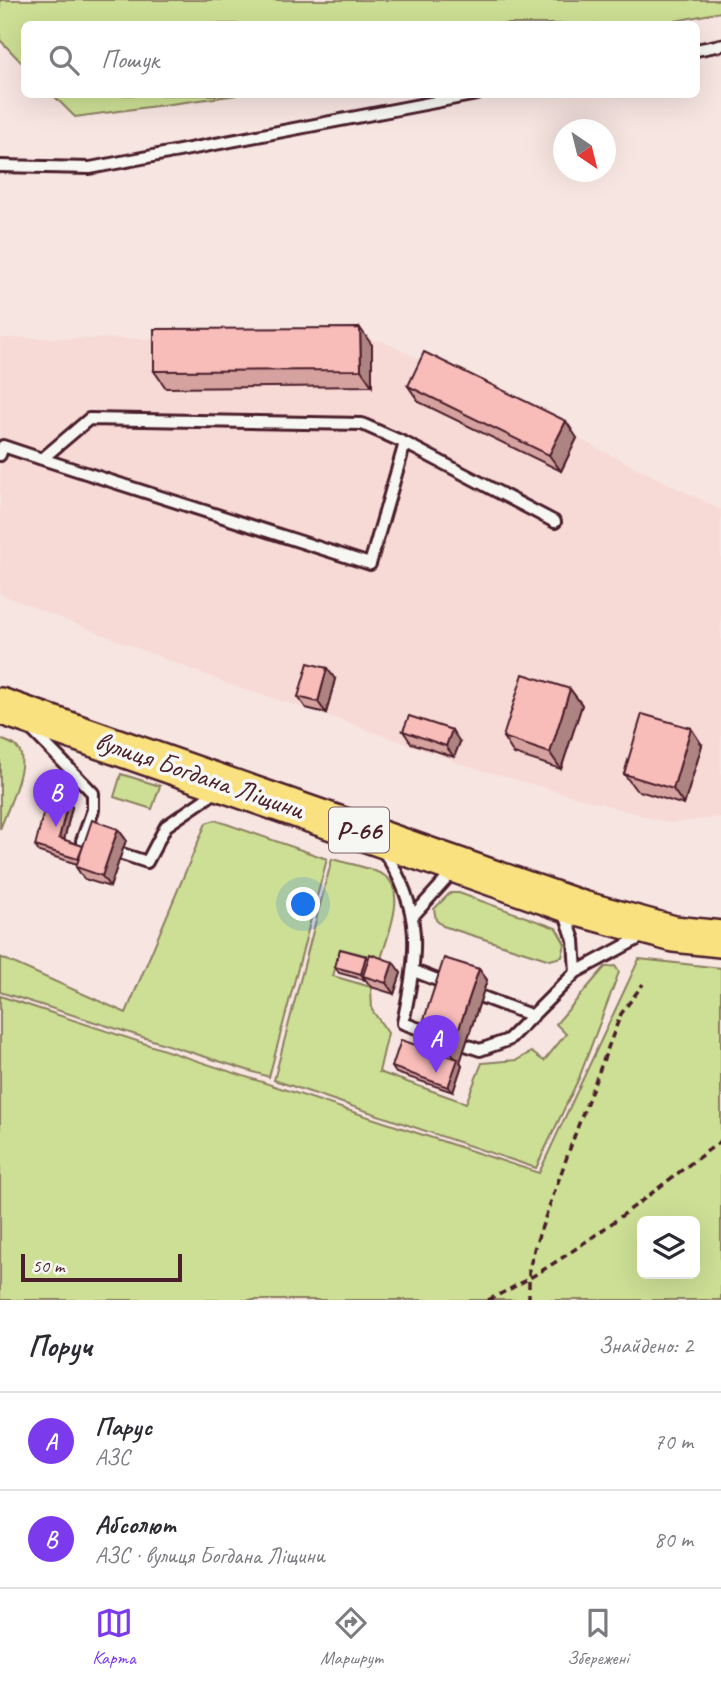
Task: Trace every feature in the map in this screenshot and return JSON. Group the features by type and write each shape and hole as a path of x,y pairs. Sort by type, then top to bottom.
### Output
{"main road":[{"name":"вулиця Богдана Ліщини","path":"6,708 558,901 659,930 721,939"}],"lane":[{"path":"700,49 721,45"},
{"path":"0,166 90,168 456,98"},
{"path":"41,459 89,419 362,424 405,443 555,522"},
{"path":"0,455 3,446 370,564 405,443"},
{"path":"6,708 93,793 93,810 82,841 147,862 166,826 228,784"},
{"path":"373,835 395,867 412,917 414,971 402,1023 480,1050 508,1040 576,972 628,942 659,930"},
{"path":"412,917 450,875 473,870"},
{"path":"558,901 569,921 576,972"},
{"path":"414,971 533,1016"}],"path":[{"path":"529,1300 535,1246 601,1062 621,1014 643,984"},
{"path":"488,1300 529,1281 610,1225 721,1141"}],"shaded area":[{"path":"0,338 380,340 721,510 721,817 670,823 471,767 324,714 234,686 0,594"}],"green space":[{"path":"0,0 721,0 721,12 675,21 21,21 21,62 0,40"},
{"path":"56,98 215,98 75,117"},
{"path":"0,739 19,750 21,766 16,789 0,829"},
{"path":"121,774 160,786 152,809 114,797"},
{"path":"215,820 327,859 269,1077 0,992 0,957 126,1013 206,823"},
{"path":"332,859 385,876 392,883 395,893 394,916 381,959 341,949 333,976 371,987 372,1010 388,1033 379,1072 466,1103 482,1063 517,1060 531,1052 544,1061 566,1034 556,1024 605,967 615,966 619,972 579,1078 536,1168 274,1080"},
{"path":"450,893 459,893 556,928 565,944 562,957 550,960 443,926 436,920 434,909"},
{"path":"639,959 721,968 721,1300 0,1300 0,996 539,1173"}],"building":[{"path":"360,328 361,370 154,371 154,329"},
{"path":"424,352 566,421 549,455 408,386"},
{"path":"308,663 327,668 318,702 298,697"},
{"path":"523,674 570,689 550,753 503,737"},
{"path":"642,714 691,728 673,789 624,774"},
{"path":"409,716 452,730 446,746 403,731"},
{"path":"48,796 68,802 59,838 83,846 78,859 35,846"},
{"path":"92,820 118,829 102,876 76,867"},
{"path":"340,949 366,956 361,974 335,967"},
{"path":"370,954 393,962 386,983 363,976"},
{"path":"444,958 479,969 451,1052 417,1041"},
{"path":"401,1040 458,1059 448,1087 392,1067"}],"place":[{"name":"Абсолют","path":"56,827"},
{"name":"Парус","path":"436,1073"}]}
